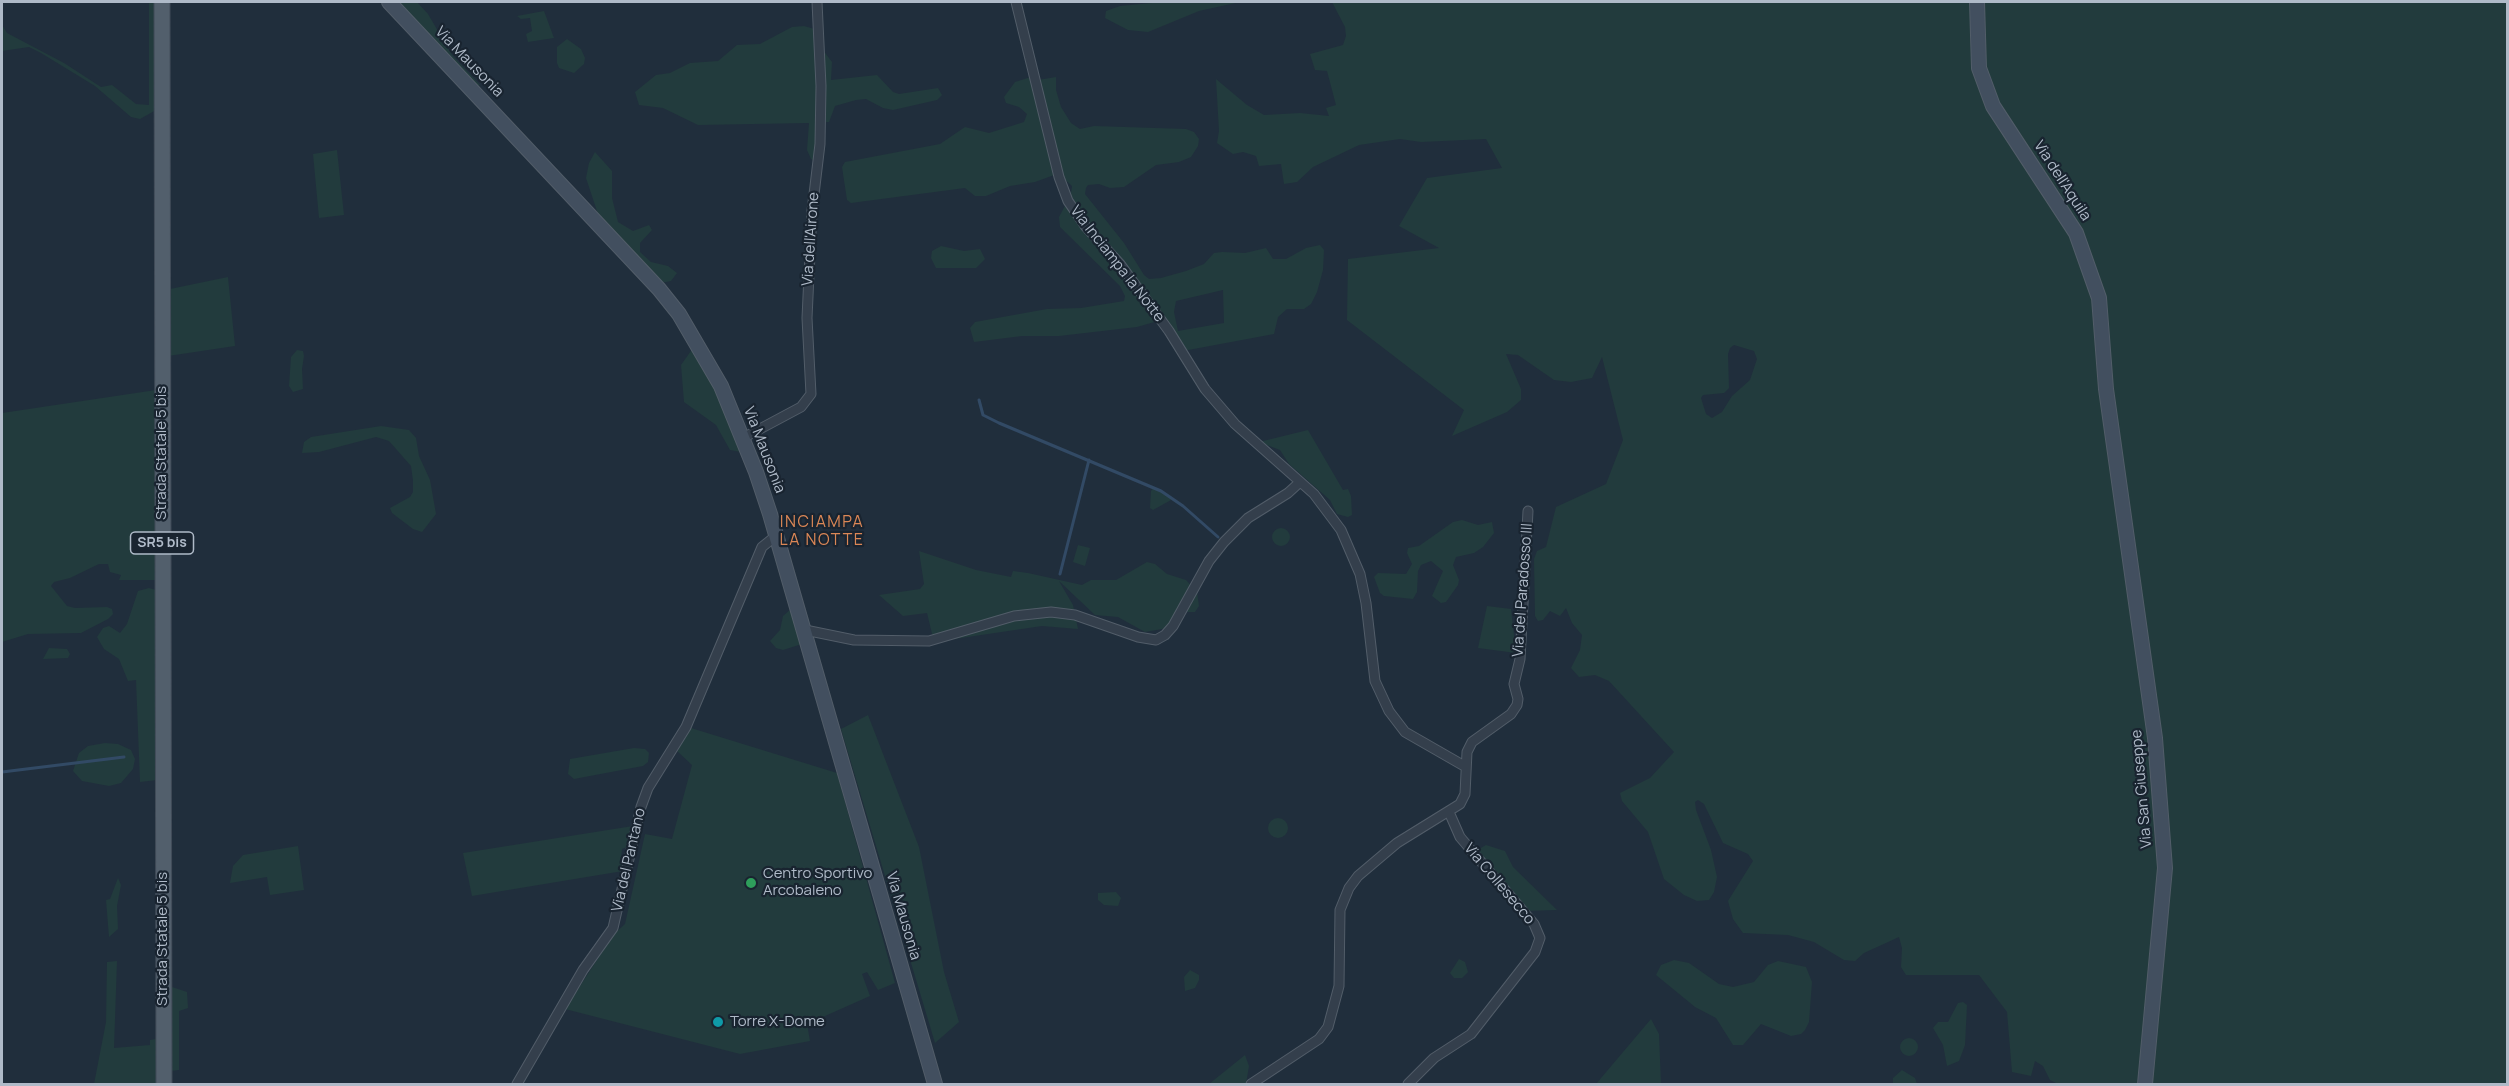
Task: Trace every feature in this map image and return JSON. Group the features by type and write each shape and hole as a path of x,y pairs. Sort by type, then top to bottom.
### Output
{"main road":[{"name":"Strada Statale 5 bis","path":"162,2 164,1084"},
{"name":"Via Mausonia","path":"389,2 659,288 679,314 705,356 743,438 777,535 935,1084"},
{"name":"Via dell'Aquila","path":"1977,2 1979,68 1993,106 2076,232 2099,298 2106,389 2121,492"},
{"name":"Via San Giuseppe","path":"2121,492 2155,738 2165,868 2145,1084"}],"street":[{"name":"Via dell'Airone","path":"743,438 801,406 810,394 807,318 812,211 820,144 821,86 817,2"},
{"name":"Via Inciampa la Notte","path":"1016,2 1059,177 1068,201 1086,227 1120,264 1148,302 1205,389 1235,424 1314,494 1341,530 1360,574 1376,681 1389,711 1405,732 1466,767"},
{"path":"805,630 854,640 928,641 1014,616 1051,612 1075,615 1138,637 1156,640 1165,635 1173,626 1209,561 1224,543 1248,518 1288,493 1300,482"},
{"name":"Via del Paradosso III","path":"1251,1084 1326,1031 1339,986 1340,910 1348,888 1358,876 1397,843 1460,804 1464,797 1467,752 1473,742 1511,714 1517,705 1518,699 1514,684 1520,659 1528,511"},
{"name":"Via del Pantano","path":"517,1084 583,970 613,928 641,807 648,788 686,727 763,546 777,535"},
{"name":"Via Collesecco","path":"1408,1084 1434,1058 1471,1034 1535,952 1540,938 1534,924 1460,837 1449,812"}],"green space":[{"path":"149,2 156,2 156,110 140,119 131,117 95,86 29,47 2,51 2,25 7,33 64,63 101,87 112,85 136,104 149,105"},
{"path":"398,2 417,2 428,14 452,55 480,85 476,86"},
{"path":"1162,2 1240,2 1199,11 1148,32 1128,30 1105,18 1106,11 1120,6"},
{"path":"1332,2 1973,2 1975,68 2073,234 2095,299 2151,738 2161,868 2141,1084 2058,1084 2050,1080 2043,1066 2035,1061 2031,1076 2012,1072 2007,1012 1979,975 1906,975 1901,967 1902,948 1899,937 1864,953 1855,961 1844,960 1814,942 1788,935 1743,933 1733,919 1728,901 1753,861 1748,854 1723,843 1704,804 1698,800 1695,802 1696,810 1711,850 1717,877 1714,892 1709,900 1697,901 1684,895 1664,879 1648,832 1622,801 1620,793 1650,778 1674,752 1609,681 1595,675 1579,677 1571,668 1580,650 1582,635 1572,623 1566,608 1560,616 1550,611 1543,620 1538,621 1535,616 1534,559 1537,551 1546,547 1556,507 1606,484 1623,440 1602,357 1592,378 1571,382 1554,380 1518,355 1506,354 1521,389 1521,400 1507,412 1452,436 1464,410 1347,320 1348,259 1439,248 1399,226 1427,178 1502,168 1486,139 1421,142 1400,139 1359,145 1313,167 1297,182 1284,184 1281,164 1259,166 1256,156 1243,152 1233,154 1217,143 1219,131 1216,79 1247,105 1264,115 1300,113 1329,116 1326,108 1336,105 1327,71 1315,70 1310,54 1343,45 1346,36 1345,27","holes":["1734,345 1754,351 1757,359 1750,380 1732,396 1722,412 1712,418 1706,414 1701,398 1703,395 1724,393 1729,388 1728,354 1730,348"]},
{"path":"1981,2 2507,2 2507,1084 2149,1084 2169,868 2110,389 2080,231 1996,104 1983,67"},
{"path":"544,11 554,38 528,42 526,34 532,31 530,18 521,19 517,16"},
{"path":"804,26 818,30 816,162 811,159 807,150 809,123 698,125 663,108 639,105 635,92 656,75 670,73 690,63 718,61 737,45 760,44 792,27"},
{"path":"567,39 581,49 585,58 584,64 574,73 559,68 557,63 557,47"},
{"path":"823,50 832,62 831,80 877,75 893,92 899,94 938,88 942,95 937,100 893,110 883,108 866,99 856,100 835,106 829,122 823,122"},
{"path":"1034,76 1057,174 1035,182 1010,186 986,196 975,196 965,188 851,203 847,200 842,167 845,162 940,144 965,127 989,133 1024,122 1027,114 1019,107 1006,103 1004,97 1015,82"},
{"path":"1056,77 1056,90 1061,107 1071,123 1080,129 1094,126 1186,129 1194,132 1199,139 1198,146 1191,157 1179,162 1156,165 1124,187 1110,188 1099,184 1088,185 1086,188 1085,194 1124,243 1144,275 1149,279 1161,278 1186,271 1204,264 1214,253 1245,253 1266,248 1273,259 1286,259 1306,248 1320,245 1324,250 1323,270 1311,304 1304,309 1287,309 1278,317 1274,334 1183,351 1070,201 1072,186 1061,176 1038,80","holes":["1223,290 1224,323 1178,331 1174,312 1176,301"]},
{"path":"337,150 344,215 319,218 313,154"},
{"path":"595,152 612,171 612,198 618,222 633,231 649,225 652,230 640,243 640,252 651,262 668,266 677,273 671,281 661,283 598,214 586,178 589,163"},
{"path":"1067,202 1158,321 1137,327 1059,336 1022,336 974,342 970,328 975,322 1047,309 1081,308 1124,301 1125,296 1120,286 1060,227 1059,217"},
{"path":"941,246 964,251 980,249 985,259 976,268 936,268 931,258 932,251"},
{"path":"228,277 235,346 168,356 170,289"},
{"path":"693,348 717,394 741,452 730,450 716,425 684,402 681,365"},
{"path":"297,350 303,351 304,356 303,389 293,392 289,386 291,357"},
{"path":"156,390 158,580 119,580 121,575 110,572 108,564 99,564 70,578 54,582 51,586 67,606 112,609 113,614 108,619 81,633 28,634 2,642 2,413"},
{"path":"381,426 409,430 416,438 419,456 430,480 436,514 422,532 413,529 392,513 390,508 410,497 413,492 413,481 411,466 389,441 376,437 319,452 302,453 304,442 311,437"},
{"path":"1308,430 1343,490 1348,489 1351,496 1352,515 1348,517 1337,514 1330,500 1289,464 1280,450 1259,442"},
{"path":"1153,488 1168,495 1171,500 1153,510 1150,508"},
{"path":"1462,520 1478,525 1492,522 1494,533 1483,547 1474,553 1456,557 1453,565 1459,580 1458,585 1446,602 1441,603 1432,596 1443,571 1431,561 1421,565 1418,571 1417,592 1413,599 1384,596 1380,593 1374,577 1378,573 1406,574 1412,564 1407,553 1408,548 1419,546 1453,522"},
{"path":"1281,528 1287,531 1290,537 1287,543 1281,546 1275,543 1272,537 1275,531"},
{"path":"1078,545 1090,548 1085,566 1073,562"},
{"path":"919,551 976,570 1011,577 1013,571 1028,573 1082,585 1091,580 1116,580 1147,562 1155,564 1167,574 1186,580 1197,592 1199,606 1195,612 1179,612 1170,626 1145,632 1118,617 1095,615 1059,581 1073,605 1078,629 1042,626 934,642 927,613 903,616 879,595 920,589 924,584"},
{"path":"149,588 156,590 157,780 140,782 136,680 128,681 119,659 104,649 97,637 103,628 109,626 120,633 127,624 138,591"},
{"path":"1487,606 1511,609 1516,653 1478,648"},
{"path":"791,609 802,644 783,650 776,648 770,641 780,630 783,616"},
{"path":"49,648 67,649 70,654 68,658 43,659"},
{"path":"868,715 919,847 944,972 959,1022 935,1043 841,729"},
{"name":"Centro Sportivo Arcobaleno","path":"691,728 837,773 895,983 878,990 867,972 862,974 870,996 807,1024 810,1041 740,1054 565,1009 614,934 625,924 645,834 672,839 692,765 677,751"},
{"path":"105,743 118,744 131,750 135,759 133,769 121,783 109,786 82,781 73,771 79,753 88,746"},
{"path":"634,748 645,749 649,753 648,762 643,766 574,779 568,774 570,759"},
{"path":"1278,818 1285,821 1288,828 1285,835 1278,838 1271,835 1268,828 1271,821"},
{"path":"633,826 629,846 622,849 621,859 625,860 623,871 472,896 463,853"},
{"path":"1486,845 1505,851 1513,867 1557,910 1524,911 1474,852"},
{"path":"298,846 304,890 270,895 267,877 230,883 233,866 243,855"},
{"path":"118,878 121,885 117,906 118,929 109,937 106,900 110,899"},
{"path":"1116,892 1121,898 1118,906 1104,905 1098,900 1098,893"},
{"path":"1459,959 1465,962 1468,972 1462,978 1454,978 1450,973"},
{"path":"1674,960 1689,963 1719,984 1733,987 1754,982 1768,965 1778,961 1806,967 1812,982 1809,1022 1801,1034 1791,1036 1761,1024 1743,1045 1733,1045 1716,1018 1695,1007 1656,975 1661,965"},
{"path":"117,961 114,1048 150,1045 150,1040 156,1039 156,1084 94,1084 106,1022 107,962"},
{"path":"1190,970 1199,975 1199,980 1195,988 1185,991 1184,977"},
{"path":"169,986 187,992 188,1008 179,1011 179,1070 170,1071"},
{"path":"1963,1002 1967,1005 1965,1045 1959,1061 1947,1066 1943,1045 1933,1028 1938,1022 1948,1022 1958,1003"},
{"path":"1651,1019 1659,1034 1661,1084 1596,1084"},
{"path":"1909,1038 1915,1041 1918,1047 1915,1053 1909,1056 1903,1053 1900,1047 1903,1041"},
{"path":"1245,1055 1249,1066 1246,1084 1209,1084"},
{"path":"1902,1070 1915,1078 1917,1084 1893,1084 1893,1078"}],"waterway":[{"path":"979,400 983,415 1161,491 1183,506 1218,537"},
{"path":"1060,574 1089,460"},
{"path":"2,772 124,757"}],"place":[{"name":"Centro Sportivo Arcobaleno","path":"751,883"},
{"name":"Torre X-Dome","path":"718,1022"}],"district":[{"name":"INCIAMPA LA NOTTE","path":"822,532"}]}
